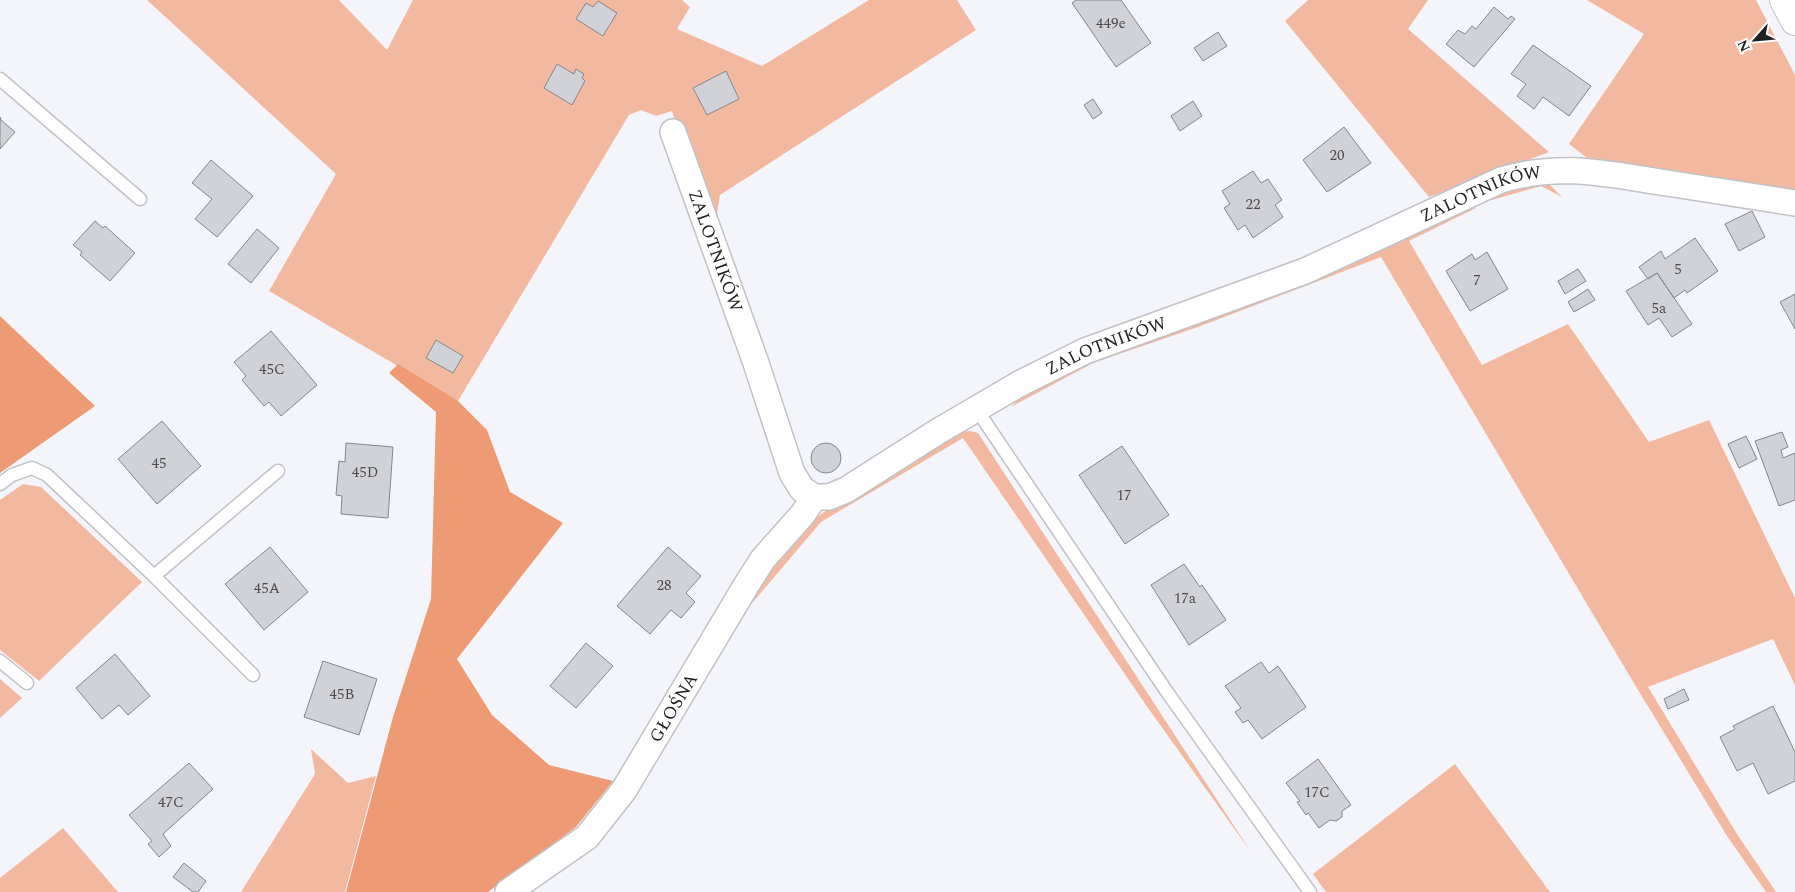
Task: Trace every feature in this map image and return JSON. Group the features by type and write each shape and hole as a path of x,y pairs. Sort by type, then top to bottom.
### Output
{"street":[{"path":"1784,0 1795,21"},
{"name":"ZALOTNIKÓW","path":"673,132 756,363 792,473 802,489 814,497 828,497 846,490 937,432 1019,384 1085,351 1305,271 1501,180 1525,173 1551,170 1586,170 1795,203"},
{"name":"GŁOŚNA","path":"508,892 587,837 624,790 746,584 769,552 803,514 814,497"}],"lane":[{"path":"0,79 140,199"},
{"path":"977,410 1167,692 1310,892"},
{"path":"0,484 12,475 32,468 47,475 154,576 253,674"},
{"path":"154,576 278,471"},
{"path":"0,661 27,682"}],"shaded area":[{"path":"147,0 339,0 387,50 413,0 682,0 690,7 677,29 762,66 869,0 957,0 976,30 720,195 716,220 708,214 672,111 656,116 641,110 629,115 458,401 269,291 336,174"},
{"path":"1308,0 1428,0 1408,29 1549,152 1429,197 1285,21"},
{"path":"1587,0 1756,0 1795,75 1795,192 1590,160 1569,144 1644,34"},
{"path":"1548,183 1562,197 1541,186 1492,200 1492,196 1521,185"},
{"path":"1469,203 1476,208 1409,241 1482,365 1568,324 1649,442 1709,420 1795,598 1795,685 1773,639 1648,687 1737,834 1776,892 1766,892 1727,836 1635,685 1381,257 1198,327 1093,363 1011,407 1024,394 1059,373"},
{"path":"0,316 95,406 0,473"},
{"path":"398,364 458,401 487,430 510,492 563,523 457,659 492,715 549,765 613,781 576,827 488,892 346,892 393,717 431,599 436,412 389,373"},
{"path":"970,431 978,433 1251,852 1148,708 963,438 821,522 742,615 760,575 794,536 821,514 957,432"},
{"path":"23,484 41,487 142,582 39,681 0,650 0,500"},
{"path":"0,679 22,698 0,718"},
{"path":"311,749 348,783 376,776 345,892 241,892 315,774"},
{"path":"1455,764 1550,892 1326,892 1313,874"},
{"path":"63,828 118,892 0,892 0,878"}],"building":[{"path":"1076,0 1121,0 1151,43 1116,67 1072,3"},
{"path":"598,1 617,13 603,36 576,19 586,3 593,7"},
{"path":"1494,7 1508,19 1511,16 1515,19 1474,67 1446,44 1458,30 1465,34 1472,26 1476,29"},
{"path":"1218,32 1227,46 1203,61 1194,48"},
{"path":"1533,45 1591,86 1569,116 1543,97 1534,109 1517,96 1526,84 1511,74"},
{"path":"557,64 574,74 576,69 584,74 582,78 585,81 572,105 544,88"},
{"path":"726,71 739,99 707,115 693,88"},
{"path":"1093,99 1102,113 1093,119 1084,105"},
{"path":"1193,101 1202,116 1180,131 1171,116"},
{"path":"0,117 15,132 0,149"},
{"path":"1344,127 1371,163 1327,192 1303,160"},
{"path":"211,160 253,196 217,237 195,219 212,199 192,183"},
{"path":"1253,171 1261,183 1268,179 1282,200 1275,205 1283,217 1253,238 1245,225 1238,230 1224,208 1230,204 1222,191"},
{"path":"1752,211 1765,237 1739,251 1725,224"},
{"path":"95,221 103,228 105,226 135,253 110,281 80,255 82,252 73,245"},
{"path":"257,229 279,248 251,283 228,264"},
{"path":"1695,238 1718,271 1687,293 1685,290 1674,298 1657,273 1648,279 1639,267 1661,251 1665,259"},
{"path":"1487,252 1508,289 1470,311 1446,271 1472,254 1475,260"},
{"path":"1578,269 1586,281 1565,294 1558,281"},
{"path":"1657,273 1692,324 1672,337 1659,318 1648,325 1626,291"},
{"path":"1588,289 1595,300 1574,312 1568,302"},
{"path":"1795,294 1795,329 1780,302"},
{"path":"271,331 317,385 281,416 269,402 264,406 242,380 246,376 234,362"},
{"path":"436,340 463,356 453,373 426,358"},
{"path":"162,421 201,466 157,504 118,459"},
{"path":"1782,432 1788,447 1781,450 1783,458 1795,453 1795,500 1779,506 1755,441"},
{"path":"1746,436 1757,459 1739,468 1728,444"},
{"path":"346,443 393,447 388,518 341,514 342,496 336,495 339,461 345,462"},
{"path":"826,443 837,447 841,458 837,469 826,473 815,469 811,458 815,447"},
{"path":"1122,446 1169,515 1125,544 1079,475"},
{"path":"270,547 308,592 264,630 225,584"},
{"path":"668,547 701,576 686,593 695,602 681,618 671,610 650,634 617,606"},
{"path":"1184,564 1200,587 1202,585 1226,620 1189,645 1151,585"},
{"path":"586,643 613,666 576,708 550,686"},
{"path":"115,654 150,696 128,715 119,705 102,719 76,688"},
{"path":"323,661 377,679 359,735 304,717"},
{"path":"1261,662 1269,673 1278,666 1306,707 1262,739 1248,720 1243,723 1235,712 1241,708 1225,686"},
{"path":"1684,689 1689,700 1668,709 1664,699"},
{"path":"1773,706 1795,752 1795,781 1768,794 1753,763 1737,771 1720,737 1735,729 1733,726"},
{"path":"1318,759 1351,805 1342,811 1342,817 1336,821 1330,820 1319,828 1308,813 1306,815 1297,802 1300,801 1286,783"},
{"path":"189,763 213,789 163,834 171,846 159,857 148,844 152,841 129,815"},
{"path":"184,863 206,881 198,892 193,892 173,877"}]}
